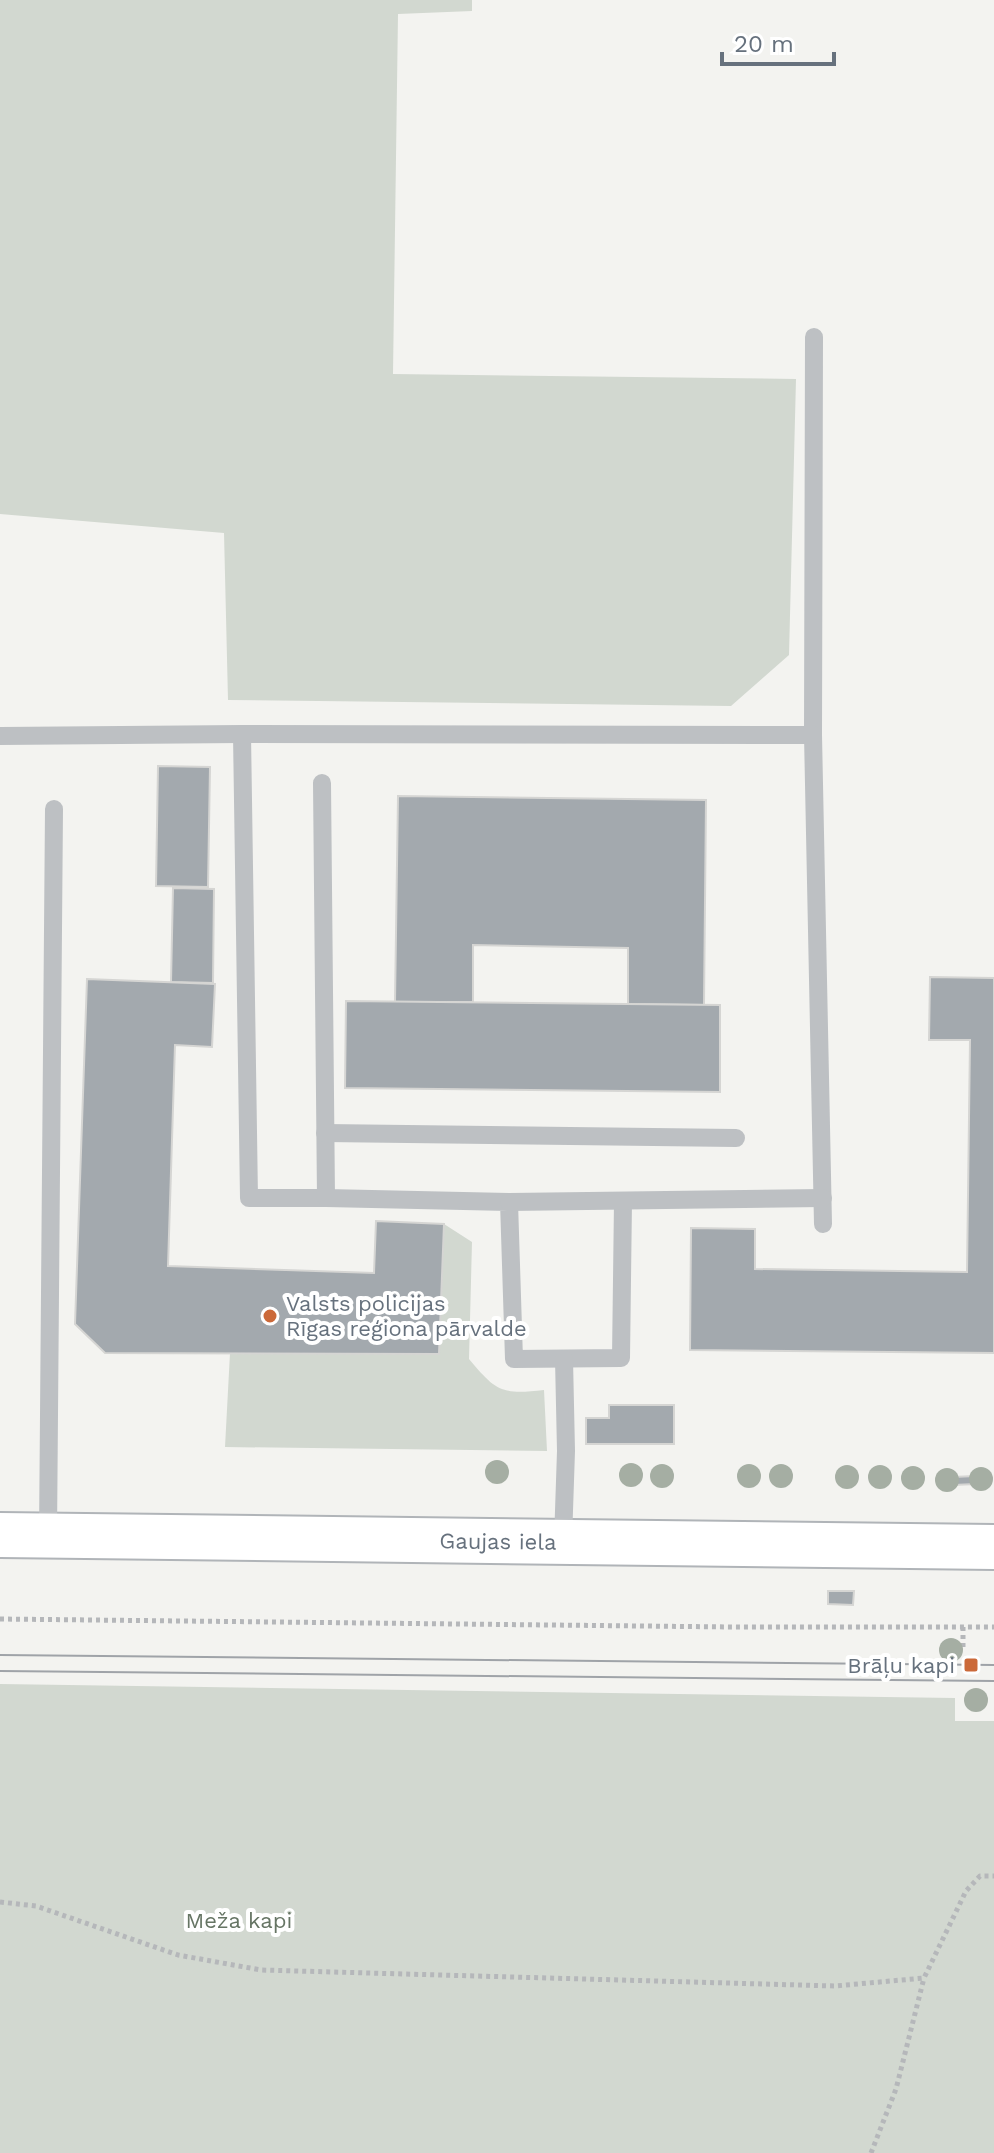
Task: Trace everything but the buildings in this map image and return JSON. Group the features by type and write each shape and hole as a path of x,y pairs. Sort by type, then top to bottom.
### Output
{"street":[{"name":"Gaujas iela","path":"0,1535 994,1547"}],"lane":[{"path":"814,337 813,735 823,1224"},
{"path":"242,734 249,1198 509,1202 823,1198"},
{"path":"0,736 813,735"},
{"path":"322,783 326,1198"},
{"path":"48,1536 54,809"},
{"path":"325,1133 736,1138"},
{"path":"509,1202 514,1359 564,1359 621,1358 623,1201"},
{"path":"563,1541 566,1451 564,1359"}],"path":[{"path":"0,1619 994,1627"},
{"path":"963,1627 963,1647"},
{"path":"871,2153 896,2089 924,1978 966,1891 980,1876 994,1876"},
{"path":"0,1902 36,1906 178,1955 261,1970 835,1986 924,1978"}],"green space":[{"path":"0,0 472,0 472,11 398,14 393,374 796,379 789,655 731,706 228,700 224,533 0,514"},
{"path":"444,1224 472,1242 469,1359 500,1388 518,1392 544,1390 547,1451 225,1447 230,1353 439,1354"},
{"name":"Meža kapi","path":"0,1684 955,1698 955,1721 994,1721 994,2153 0,2153"}],"tram line":[{"path":"0,1655 994,1665"},
{"path":"0,1671 994,1681"}],"place":[{"name":"Valsts policijas Rīgas reģiona pārvalde","path":"270,1316"},
{"name":"Brāļu kapi","path":"971,1665"}]}
